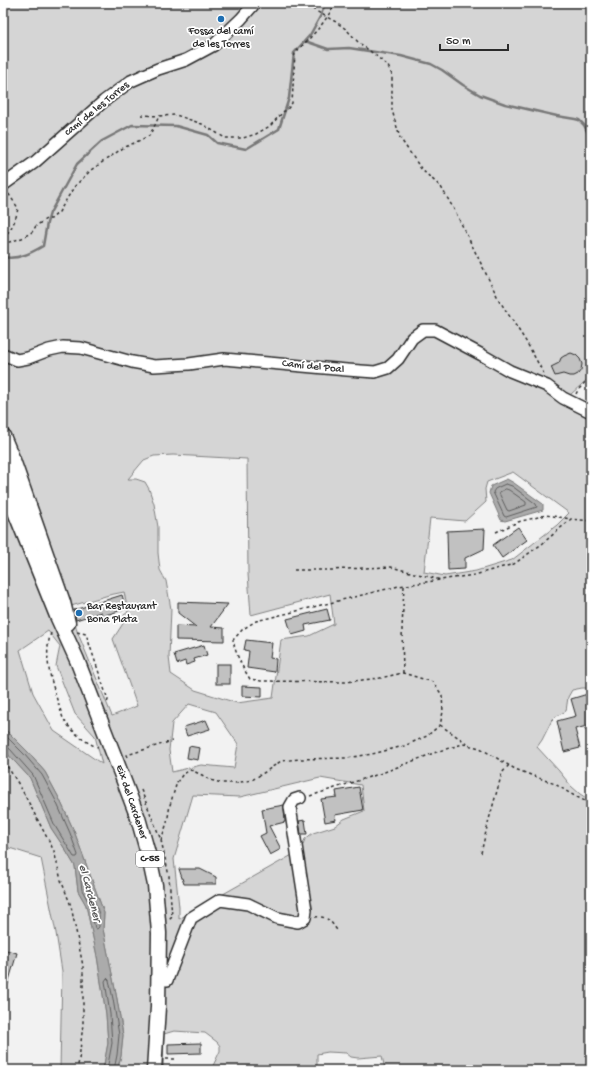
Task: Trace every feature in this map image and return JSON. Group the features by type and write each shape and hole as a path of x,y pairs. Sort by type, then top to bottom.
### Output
{"main road":[{"name":"Eix del Cardener","path":"3,436 13,460 63,602 77,660"},
{"name":"C-55","path":"3,476 13,507"},
{"name":"Eix del Cardener","path":"13,507 57,616 77,660 138,818 149,857 155,885 159,933 159,979 154,1070"}],"street":[{"name":"camí de les Torres","path":"5,188 104,101 131,81 158,69 186,60 214,45 256,3"},
{"name":"Camí del Poal","path":"3,354 17,360 63,347 81,348 132,362 154,366 189,364 224,359 375,372 388,368 398,359 412,338 423,330 435,330 510,371 547,386 563,398 591,412"},
{"path":"3,457 32,535 43,548"},
{"path":"3,492 13,507"},
{"path":"159,979 167,980 191,918 220,900 248,904 277,918 298,922 305,918 306,910 290,807 294,800 300,798"}],"path":[{"path":"310,3 314,10 347,30 358,42 388,66 392,75 392,110 400,138 422,170 441,187 455,211 499,300 527,343 543,373 547,386"},
{"path":"141,115 176,115 202,124 225,138 242,138 256,134 270,126 292,103 295,53 312,36 327,17 335,3"},
{"path":"3,244 22,238 32,232 36,226 59,212 74,187 91,170 124,148 149,136 156,125 159,116"},
{"path":"3,238 11,230 16,219 18,208 5,188"},
{"path":"571,402 578,390 591,376"},
{"path":"496,532 518,522 546,515 591,522"},
{"path":"161,840 167,823 170,805 177,782 183,774 191,770 210,780 222,782 235,783 252,780 281,761 347,758 372,754 404,746 427,736 440,725 443,712 442,695 433,682 403,673 380,678 345,682 261,681 250,679 242,667 233,640 242,629 256,621 404,586 474,576 514,564 542,544 570,519"},
{"path":"294,570 391,567 443,580"},
{"path":"403,673 402,629 404,586"},
{"path":"57,616 49,641 48,667 63,718 85,741 94,746 112,751"},
{"path":"70,630 86,634 108,700 101,722"},
{"path":"440,725 469,746"},
{"path":"584,729 591,732"},
{"path":"128,760 127,755 172,741"},
{"path":"300,798 382,774 439,751 463,744 480,748 515,769 555,784 591,804"},
{"path":"3,762 9,768 21,788 54,851 61,880 71,906 83,966 83,1024 79,1060 76,1070"},
{"path":"481,852 502,774 509,765"},
{"path":"139,786 161,840 170,876 172,917 159,933"},
{"path":"305,918 323,916 328,919 337,930"},
{"path":"165,1059 176,1059"}],"shaded area":[{"path":"3,3 591,3 591,376 570,395 591,405 591,688 572,690 568,697 566,711 552,720 537,747 571,786 591,801 591,1070 387,1070 382,1056 358,1058 351,1057 346,1053 328,1052 317,1054 317,1070 211,1070 220,1051 220,1046 217,1042 205,1033 174,1031 164,1034 163,1070 117,1070 121,1056 123,1035 103,929 104,913 74,831 45,772 27,751 3,728","holes":["173,455 247,459 248,574 251,615 330,594 334,624 309,636 281,640 273,698 237,703 195,690 171,674 169,657 171,609 166,581 160,570 158,553 158,527 154,504 145,482 136,479 128,479 144,460 154,456","513,472 569,513 557,525 512,560 476,571 445,576 424,572 430,518 465,521 486,502 485,489 487,482","124,592 128,612 124,615 124,622 113,639 137,706 112,716 77,631 71,606","48,631 60,646 56,666 75,714 95,736 102,764 54,731 33,693 20,650","189,704 216,712 238,744 234,768 201,765 172,772 169,750 172,723","320,778 361,785 364,811 344,819 335,826 313,833 305,839 301,850 179,919 174,859 193,795 240,797"]},
{"path":"3,749 30,778 51,828 75,866 78,891 86,905 97,956 106,1014 108,1043 103,1070 60,1070 62,971 56,933 41,858 3,846"}],"water":[{"path":"507,479 543,504 543,510 505,521 501,520 489,493 491,486"},
{"name":"el Cardener","path":"3,728 27,751 45,772 74,831 104,913 103,929 123,1035 121,1056 117,1070 103,1070 108,1043 106,1014 97,956 86,905 78,891 75,866 51,828 30,778 3,749"}],"building":[{"path":"571,353 580,359 582,364 581,370 574,376 563,374 555,376 551,367 559,363 561,358"},
{"path":"518,527 527,540 502,558 493,545"},
{"path":"485,529 484,549 465,558 465,569 448,570 447,531"},
{"path":"122,595 126,609 102,616 101,612 76,620 74,610"},
{"path":"178,602 228,604 211,627 224,628 224,641 176,640 176,626 196,627 178,613"},
{"path":"327,609 330,620 305,625 306,631 292,635 287,619"},
{"path":"246,640 272,643 270,658 276,659 275,672 247,668 249,651 244,650"},
{"path":"204,645 207,655 194,659 195,662 186,665 185,661 177,664 174,654"},
{"path":"216,664 230,664 230,684 216,684"},
{"path":"242,686 262,687 262,697 242,696"},
{"path":"591,693 591,725 575,729 580,748 564,752 557,721 576,716 571,699"},
{"path":"206,720 210,729 187,736 184,727"},
{"path":"189,746 200,748 198,760 187,758"},
{"path":"359,787 363,810 335,815 336,820 325,822 321,799 337,797 336,791"},
{"path":"284,805 285,822 269,826 281,849 270,855 260,836 266,833 262,809"},
{"path":"305,820 307,834 301,834 299,821"},
{"path":"179,869 200,869 216,877 216,884 184,884"},
{"path":"3,949 17,953 5,994 3,994"},
{"path":"201,1043 201,1053 168,1054 168,1044"}],"waterway":[{"path":"3,257 19,257 43,246 50,213 77,164 102,141 132,125 176,126 208,135 217,143 246,149 279,129 289,98 294,53 310,35 321,15 325,3"},
{"path":"305,41 328,49 349,48 401,56 431,64 480,95 505,104 579,120 584,125 591,140"}],"place":[{"name":"Fossa del camí de les Torres","path":"221,19"},
{"name":"Bar Restaurant Bona Plata","path":"79,613"}]}
